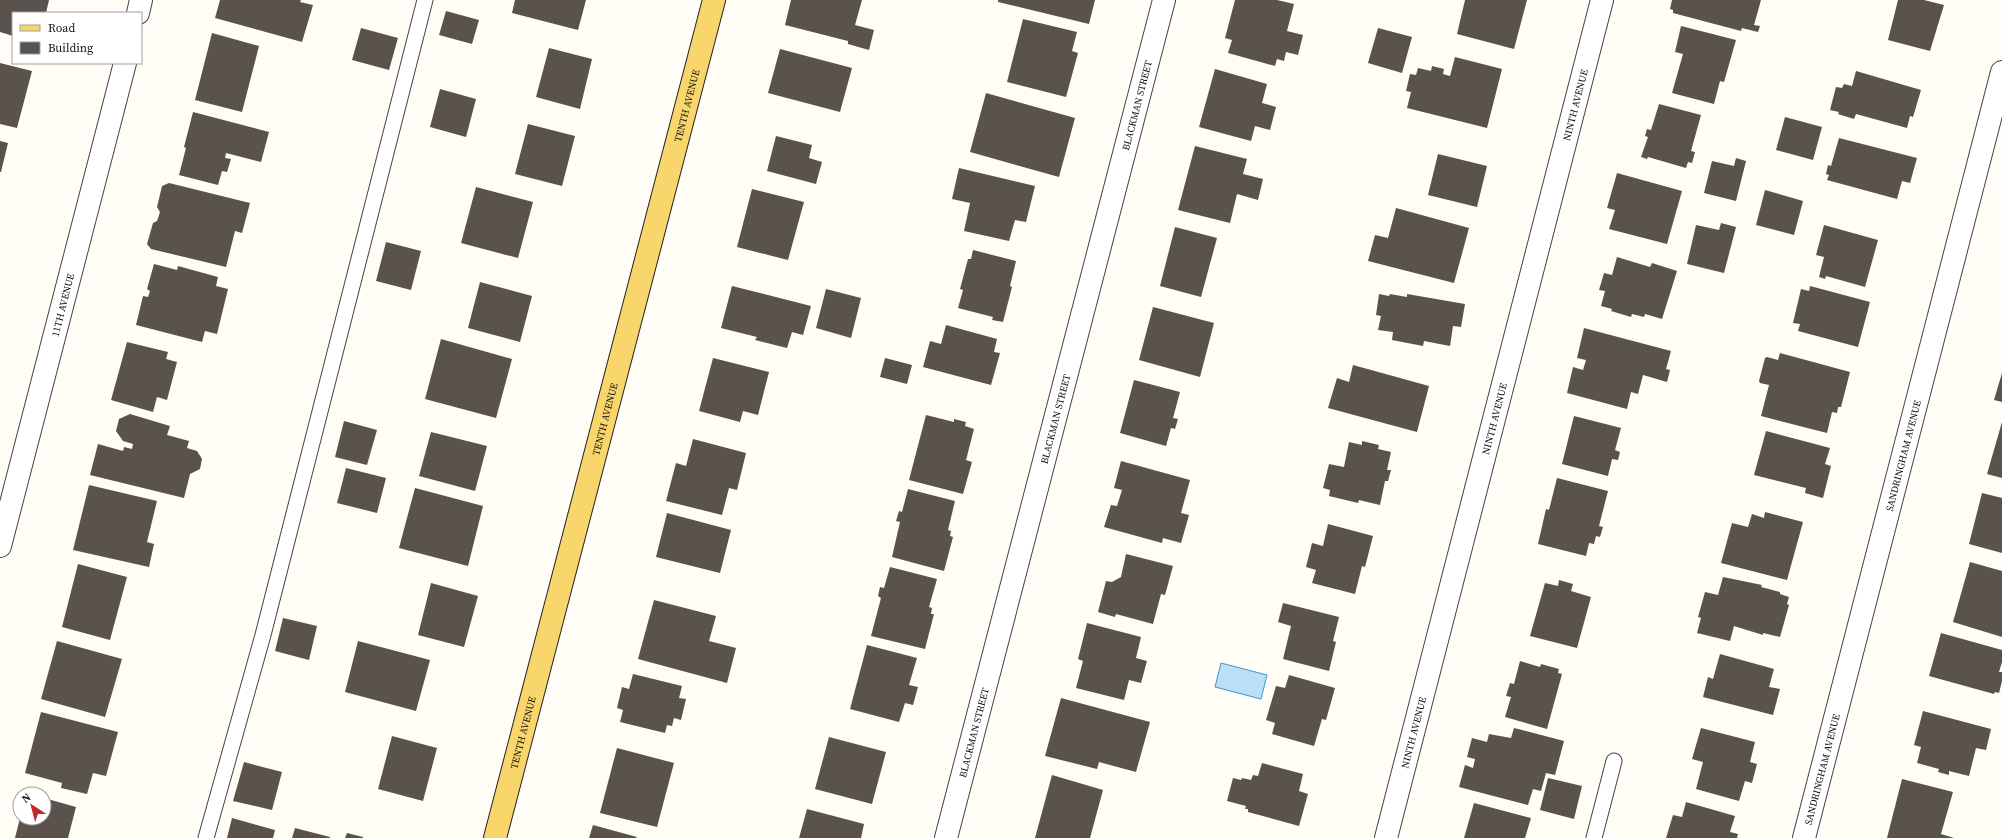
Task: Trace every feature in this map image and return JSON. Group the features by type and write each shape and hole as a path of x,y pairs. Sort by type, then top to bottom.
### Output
{"main road":[{"name":"TENTH AVENUE","path":"495,838 714,0"}],"street":[{"path":"138,12 141,0"},
{"name":"BLACKMAN STREET","path":"946,838 1164,0"},
{"name":"NINTH AVENUE","path":"1386,838 1602,0"},
{"name":"11TH AVENUE","path":"0,546 125,64"},
{"name":"SANDRINGHAM AVENUE","path":"1804,838 2002,72"}],"lane":[{"path":"206,838 263,635 425,0"},
{"path":"1594,838 1614,761"}],"water":[{"path":"1221,663 1267,675 1261,699 1215,687"}],"building":[{"path":"0,0 49,0 46,12 12,12 12,36 0,32"},
{"path":"220,0 301,0 300,2 313,5 302,42 215,18"},
{"path":"515,0 586,0 578,30 512,13"},
{"path":"791,0 862,0 855,25 874,30 869,50 848,44 848,41 785,25"},
{"path":"998,0 1095,0 1089,24 998,2"},
{"path":"1235,0 1277,0 1294,4 1287,31 1303,35 1298,55 1286,52 1284,61 1277,59 1275,66 1228,53 1232,40 1225,38"},
{"path":"1465,0 1527,0 1514,49 1457,34"},
{"path":"1672,0 1761,0 1754,25 1760,26 1758,32 1742,28 1741,31 1673,13 1673,10 1670,9"},
{"path":"1898,0 1924,0 1944,5 1930,51 1888,40"},
{"path":"446,11 479,20 472,44 439,35"},
{"path":"1023,19 1077,32 1072,51 1078,53 1066,97 1007,82"},
{"path":"1681,26 1736,40 1724,82 1720,81 1714,104 1672,93 1683,54 1675,52"},
{"path":"361,28 398,38 389,70 352,60"},
{"path":"1378,28 1412,37 1402,73 1368,63"},
{"path":"212,33 259,46 242,112 195,100"},
{"path":"549,48 592,59 580,109 536,97"},
{"path":"780,49 852,68 840,112 768,93"},
{"path":"1455,57 1502,69 1487,128 1407,108 1411,92 1406,91 1410,74 1416,75 1418,68 1431,71 1432,66 1444,69 1443,74 1450,76"},
{"path":"0,63 32,71 17,128 0,124"},
{"path":"1215,69 1267,84 1262,103 1276,107 1270,130 1255,126 1251,141 1199,127"},
{"path":"1856,71 1921,90 1913,117 1910,116 1907,128 1856,114 1854,119 1838,114 1839,112 1830,110 1836,87 1842,88 1844,84 1852,86"},
{"path":"440,89 476,99 466,137 430,127"},
{"path":"986,93 1075,118 1059,177 970,152"},
{"path":"1659,104 1701,115 1691,151 1695,152 1692,163 1688,162 1686,168 1648,157 1647,159 1641,157 1648,137 1645,136 1647,129 1651,130"},
{"path":"193,112 269,132 261,162 226,153 225,158 231,159 227,172 222,171 218,185 179,175"},
{"path":"1785,117 1822,127 1813,160 1776,150"},
{"path":"528,124 575,136 562,186 515,174"},
{"path":"776,136 812,145 809,158 822,162 816,184 767,171"},
{"path":"1839,138 1917,158 1910,183 1902,181 1897,199 1827,180 1829,175 1826,174 1828,165 1831,166"},
{"path":"0,141 8,143 1,172 0,172"},
{"path":"1195,146 1247,159 1243,174 1263,179 1258,200 1237,194 1230,223 1178,210"},
{"path":"1438,154 1487,166 1477,207 1428,195"},
{"path":"1736,158 1746,161 1736,201 1704,193 1712,161 1734,166"},
{"path":"959,168 1035,186 1026,222 1015,220 1009,241 964,231 970,203 952,199"},
{"path":"1617,173 1682,191 1667,244 1609,229 1615,210 1607,208"},
{"path":"169,183 250,203 242,233 235,231 226,267 151,249 147,244 153,223 157,221 160,212 157,207 162,186"},
{"path":"476,187 533,202 518,258 461,243"},
{"path":"752,189 804,202 788,260 737,247"},
{"path":"1765,190 1803,201 1794,235 1756,225"},
{"path":"1396,208 1469,228 1454,283 1368,261 1375,235 1388,238"},
{"path":"1721,223 1736,227 1724,273 1687,264 1696,225 1719,230"},
{"path":"1824,225 1878,240 1865,287 1826,276 1825,279 1819,277 1824,257 1816,255"},
{"path":"1175,227 1217,238 1201,297 1160,286"},
{"path":"386,242 421,251 411,290 376,281"},
{"path":"973,250 1016,261 1010,286 1012,287 1003,322 992,320 993,317 958,308 963,290 960,289 968,259 971,259"},
{"path":"1617,257 1650,267 1652,263 1677,271 1662,319 1645,314 1644,317 1632,314 1631,317 1611,311 1612,309 1601,306 1605,291 1599,290 1604,273 1612,275"},
{"path":"154,264 177,270 178,266 218,277 216,286 228,289 217,334 205,331 202,342 136,325 143,296 148,297 150,291 147,289"},
{"path":"480,282 532,296 520,342 468,328"},
{"path":"732,286 811,306 803,335 792,332 787,348 755,340 757,337 721,328"},
{"path":"1810,286 1870,302 1858,347 1798,331 1800,324 1793,323 1801,289 1809,291"},
{"path":"826,289 861,298 851,338 816,328"},
{"path":"1379,294 1407,297 1407,294 1465,304 1461,327 1453,326 1450,346 1424,341 1423,346 1392,340 1393,332 1378,330 1381,316 1376,315"},
{"path":"1153,307 1214,323 1200,377 1139,360"},
{"path":"946,325 997,339 994,352 1000,353 991,385 923,367 930,341 941,344"},
{"path":"1584,328 1671,351 1666,369 1670,370 1667,382 1643,375 1638,394 1631,392 1627,409 1567,393 1573,367 1583,370 1586,360 1577,358"},
{"path":"441,339 512,359 496,418 425,399"},
{"path":"127,342 168,352 166,359 177,362 167,400 157,397 153,412 111,400"},
{"path":"1780,353 1850,372 1841,407 1838,407 1837,413 1832,412 1827,433 1761,416 1769,385 1760,383 1759,381 1765,358 1767,357 1778,360"},
{"path":"713,358 769,372 758,415 743,411 740,422 699,411"},
{"path":"885,358 912,365 907,384 880,377"},
{"path":"1353,365 1429,386 1417,432 1328,408 1337,378 1349,382"},
{"path":"2002,373 2002,402 1994,400"},
{"path":"1134,380 1180,392 1173,418 1178,419 1175,429 1171,428 1166,446 1120,433"},
{"path":"130,414 170,426 167,435 189,441 187,448 197,451 202,459 200,469 190,474 184,498 90,475 98,444 123,451 124,447 132,449 133,444 123,441 116,431 119,419"},
{"path":"926,415 954,422 954,419 966,422 965,426 974,429 966,460 972,462 963,494 909,480"},
{"path":"1574,416 1621,428 1615,450 1620,452 1618,460 1612,459 1608,476 1562,464"},
{"path":"344,421 377,430 367,465 335,457"},
{"path":"2002,422 2002,478 1987,474"},
{"path":"1766,431 1830,448 1825,464 1831,466 1823,498 1805,493 1806,488 1754,475"},
{"path":"431,432 487,446 475,491 419,476"},
{"path":"693,439 746,453 737,490 729,488 722,515 666,501 676,463 686,466"},
{"path":"1362,441 1379,445 1378,449 1391,452 1387,470 1391,470 1388,481 1385,481 1380,505 1359,500 1358,503 1329,496 1330,490 1323,488 1329,464 1344,467 1349,442 1362,445"},
{"path":"1121,461 1190,480 1181,513 1189,515 1181,543 1163,538 1162,543 1104,527 1111,505 1117,506 1122,490 1114,488"},
{"path":"346,468 386,478 377,513 337,503"},
{"path":"1557,478 1608,491 1599,526 1603,527 1600,537 1596,536 1594,544 1589,543 1586,556 1538,544 1546,509 1549,510"},
{"path":"89,485 157,501 147,542 154,544 149,567 73,550"},
{"path":"415,488 483,506 468,566 399,548"},
{"path":"908,489 955,501 948,530 951,531 950,536 953,537 944,571 892,557 900,522 896,521 899,511 902,512"},
{"path":"1982,493 2002,498 2002,553 1969,544"},
{"path":"1765,512 1803,522 1787,580 1721,563 1732,523 1748,527 1752,514 1764,518"},
{"path":"667,513 731,530 720,573 656,557"},
{"path":"1328,524 1373,536 1365,567 1362,566 1355,594 1312,583 1316,570 1306,567 1312,543 1323,546"},
{"path":"1126,554 1173,566 1165,595 1161,594 1153,624 1116,614 1115,617 1098,612 1106,581 1112,582 1121,577"},
{"path":"1970,562 2002,571 2002,637 1953,622"},
{"path":"78,564 127,577 110,640 62,627"},
{"path":"890,567 937,579 929,607 932,608 931,614 934,614 925,649 871,636 881,598 878,596 880,587 884,588"},
{"path":"1723,577 1762,585 1761,587 1780,592 1780,594 1789,597 1787,604 1789,605 1780,637 1763,633 1763,635 1734,626 1730,641 1697,633 1701,618 1698,617 1705,592 1718,595"},
{"path":"1559,580 1573,584 1571,591 1591,597 1577,648 1530,636 1545,583 1558,586"},
{"path":"431,583 478,596 464,647 418,635"},
{"path":"654,600 716,616 709,641 736,648 727,683 638,659"},
{"path":"1283,603 1339,617 1333,641 1336,642 1329,671 1283,659 1291,626 1278,622"},
{"path":"283,618 317,626 309,660 275,651"},
{"path":"1087,623 1141,637 1136,658 1147,661 1141,683 1129,680 1124,700 1076,688 1083,661 1078,659"},
{"path":"1941,633 2002,650 2002,662 1999,672 2002,672 2002,681 1999,693 1995,692 1994,694 1929,676"},
{"path":"57,641 122,659 105,717 41,699"},
{"path":"358,641 430,660 416,711 345,692"},
{"path":"867,645 917,658 909,685 918,687 913,705 905,703 899,722 850,709"},
{"path":"1720,654 1774,669 1769,687 1780,689 1773,715 1703,697 1708,677 1713,679"},
{"path":"1520,661 1540,667 1541,664 1559,669 1558,673 1562,674 1547,729 1505,717 1511,697 1506,696 1510,683 1514,684"},
{"path":"633,674 682,686 679,698 686,699 681,720 674,718 672,726 667,725 665,733 620,722 623,710 617,708 622,687 629,689"},
{"path":"1289,675 1335,688 1326,720 1322,719 1314,746 1272,734 1275,723 1266,720 1276,686 1285,688"},
{"path":"1061,698 1150,722 1136,772 1099,762 1097,769 1045,756"},
{"path":"1923,711 1991,729 1986,750 1976,748 1969,776 1949,771 1949,775 1938,772 1939,769 1917,763 1921,747 1914,745"},
{"path":"41,712 118,732 106,776 93,773 87,794 61,788 62,783 25,773"},
{"path":"1514,728 1564,741 1555,775 1546,773 1541,791 1533,789 1528,805 1459,787 1465,765 1473,768 1475,759 1467,757 1472,738 1487,742 1489,734 1511,738"},
{"path":"1701,728 1755,742 1750,762 1757,764 1752,783 1745,781 1739,801 1696,789 1703,762 1692,759"},
{"path":"392,736 437,748 423,801 378,789"},
{"path":"829,737 886,752 872,804 815,789"},
{"path":"617,748 674,763 657,827 600,813"},
{"path":"244,762 282,772 272,810 233,801"},
{"path":"1262,763 1303,774 1299,791 1308,794 1299,826 1248,812 1248,809 1245,809 1246,806 1227,801 1233,778 1251,780 1253,775 1258,776"},
{"path":"1052,775 1103,790 1090,838 1035,838"},
{"path":"1548,778 1582,786 1574,819 1540,810"},
{"path":"1902,779 1953,792 1941,834 1954,838 1887,838"},
{"path":"52,800 76,807 68,838 15,838 18,826 52,826"},
{"path":"1686,802 1735,816 1730,832 1738,834 1737,838 1666,838 1673,815 1682,817"},
{"path":"1474,803 1531,818 1525,838 1464,838"},
{"path":"807,809 864,824 861,838 799,838"},
{"path":"232,818 275,830 273,838 227,838"},
{"path":"593,825 637,837 589,838"},
{"path":"295,828 330,837 330,838 292,838"},
{"path":"347,833 363,837 363,838 345,838"}]}
